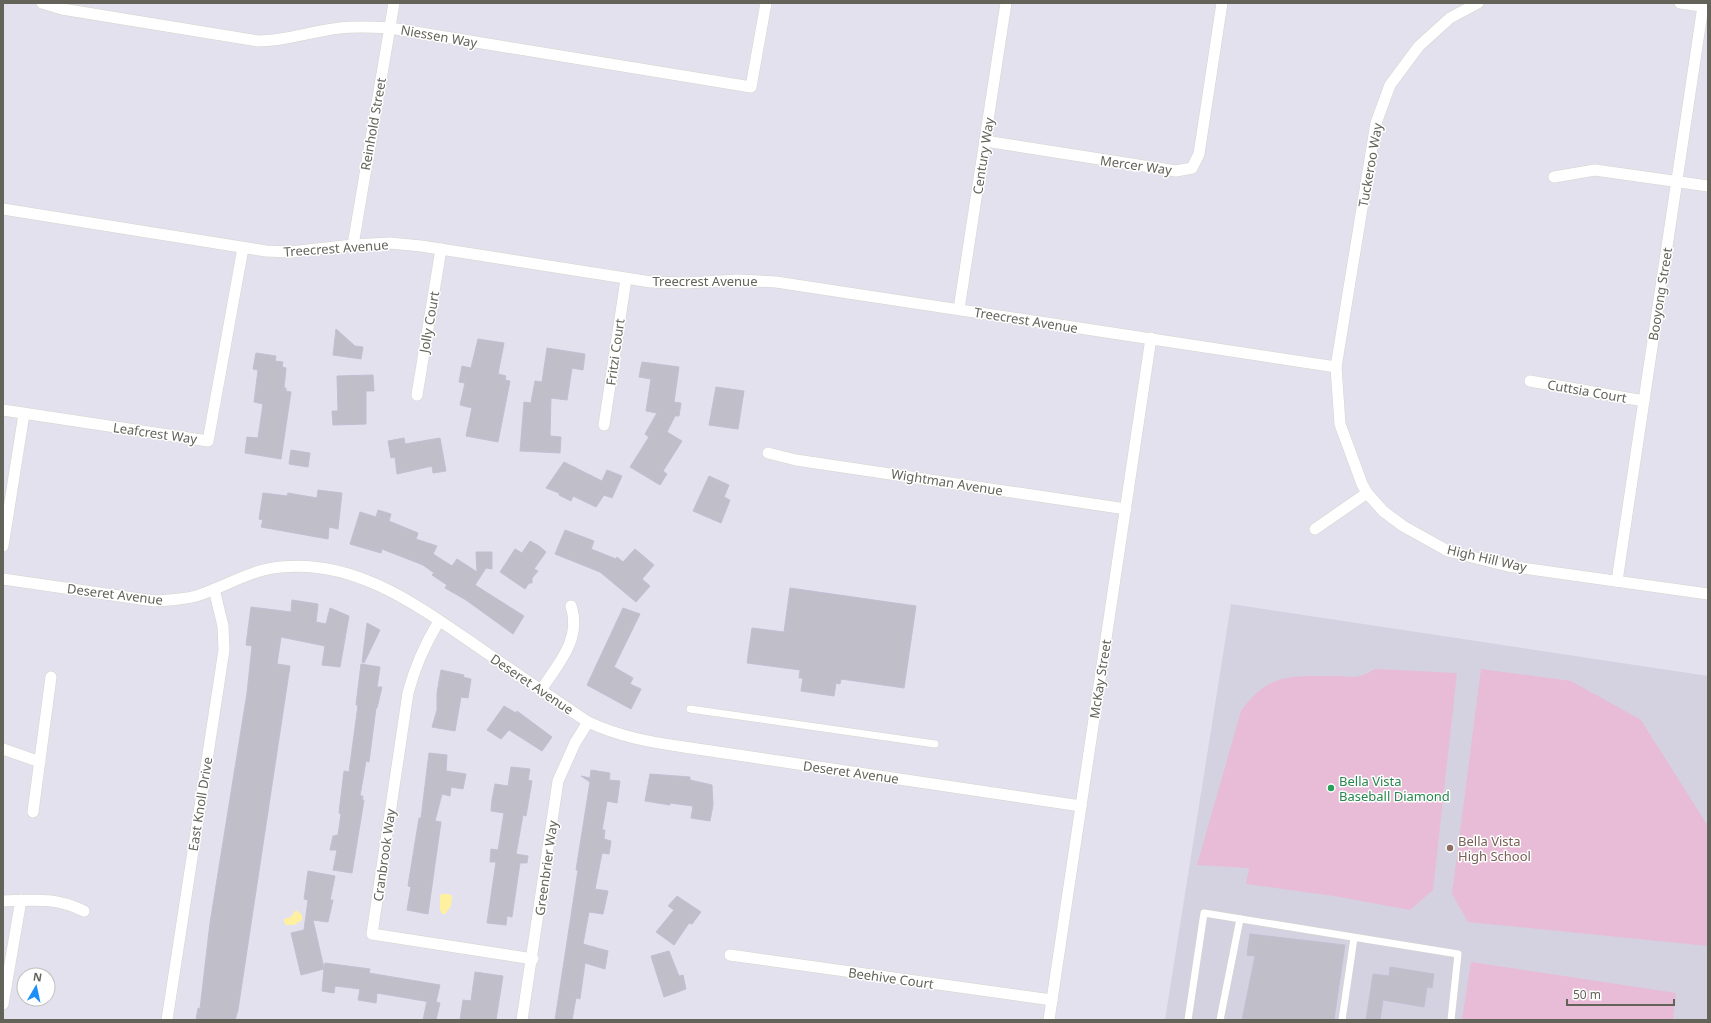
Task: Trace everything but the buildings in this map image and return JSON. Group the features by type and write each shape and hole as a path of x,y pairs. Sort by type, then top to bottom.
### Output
{"street":[{"name":"Niessen Way","path":"42,3 62,9 258,41 279,41 339,28 360,26 390,28 751,87 766,3"},
{"name":"Reinhold Street","path":"353,245 394,3"},
{"name":"Century Way","path":"959,309 1006,3"},
{"name":"Mercer Way","path":"985,142 1176,171 1192,168 1199,154 1222,3"},
{"name":"Tuckeroo Way","path":"1336,367 1376,123 1390,85 1419,46 1460,7 1478,3"},
{"path":"1680,3 1705,7"},
{"name":"Booyong Street","path":"1617,581 1677,181 1705,7"},
{"path":"1554,177 1595,170 1708,186"},
{"name":"Treecrest Avenue","path":"3,209 243,248 290,252 353,245 390,243 441,249 626,278 687,283 738,280 764,281 959,309 1336,367"},
{"name":"Leafcrest Way","path":"3,410 208,441 243,248"},
{"name":"Jolly Court","path":"417,395 441,249"},
{"name":"Fritzi Court","path":"604,425 626,278"},
{"name":"McKay Street","path":"1049,1020 1151,338"},
{"name":"High Hill Way","path":"1336,367 1340,424 1362,484 1367,493 1383,512 1403,526 1448,551 1508,566 1708,594"},
{"name":"Cuttsia Court","path":"1530,381 1644,401"},
{"path":"3,546 24,414"},
{"name":"Wightman Avenue","path":"768,453 796,460 1126,509"},
{"path":"1315,529 1367,493"},
{"name":"Deseret Avenue","path":"3,579 154,601 186,598 214,589 241,576 261,570 302,566 352,574 396,593 588,722 612,733 633,739 1081,806"},
{"name":"East Knoll Drive","path":"167,1020 224,650 223,626 214,589"},
{"path":"541,690 573,637 575,626 571,606"},
{"name":"Cranbrook Way","path":"439,621 425,644 413,673 408,693 372,934 533,959"},
{"path":"33,812 51,678"},
{"name":"Greenbrier Way","path":"522,1020 533,959 558,781 575,743 588,722"},
{"path":"3,749 40,762"},
{"path":"3,1004 21,900"},
{"path":"3,901 53,900 67,903 84,911"},
{"name":"Beehive Court","path":"730,955 1052,1000"}],"lane":[{"path":"690,709 936,744"},
{"path":"1188,1020 1204,914 1458,954 1451,1020"},
{"path":"1220,1020 1240,919"},
{"path":"1342,1020 1354,938"}],"shaded area":[{"name":"Bella Vista High School","path":"1231,604 1708,676 1708,1020 1165,1020"},
{"name":"Bella Vista Baseball Diamond","path":"1375,669 1457,673 1433,890 1410,910 1334,896 1246,884 1249,868 1197,865 1241,711 1251,698 1261,689 1282,679 1306,676 1356,677"},
{"path":"1481,669 1571,681 1641,720 1708,826 1708,946 1468,922 1452,894"},
{"path":"443,894 452,896 451,906 445,914 442,914 440,909 440,895"},
{"path":"296,910 302,915 302,920 294,925 286,925 284,919 291,917"},
{"path":"1471,962 1676,993 1673,1020 1462,1020"}],"place":[{"name":"Bella Vista Baseball Diamond","path":"1331,788"},
{"name":"Bella Vista High School","path":"1450,848"}]}
